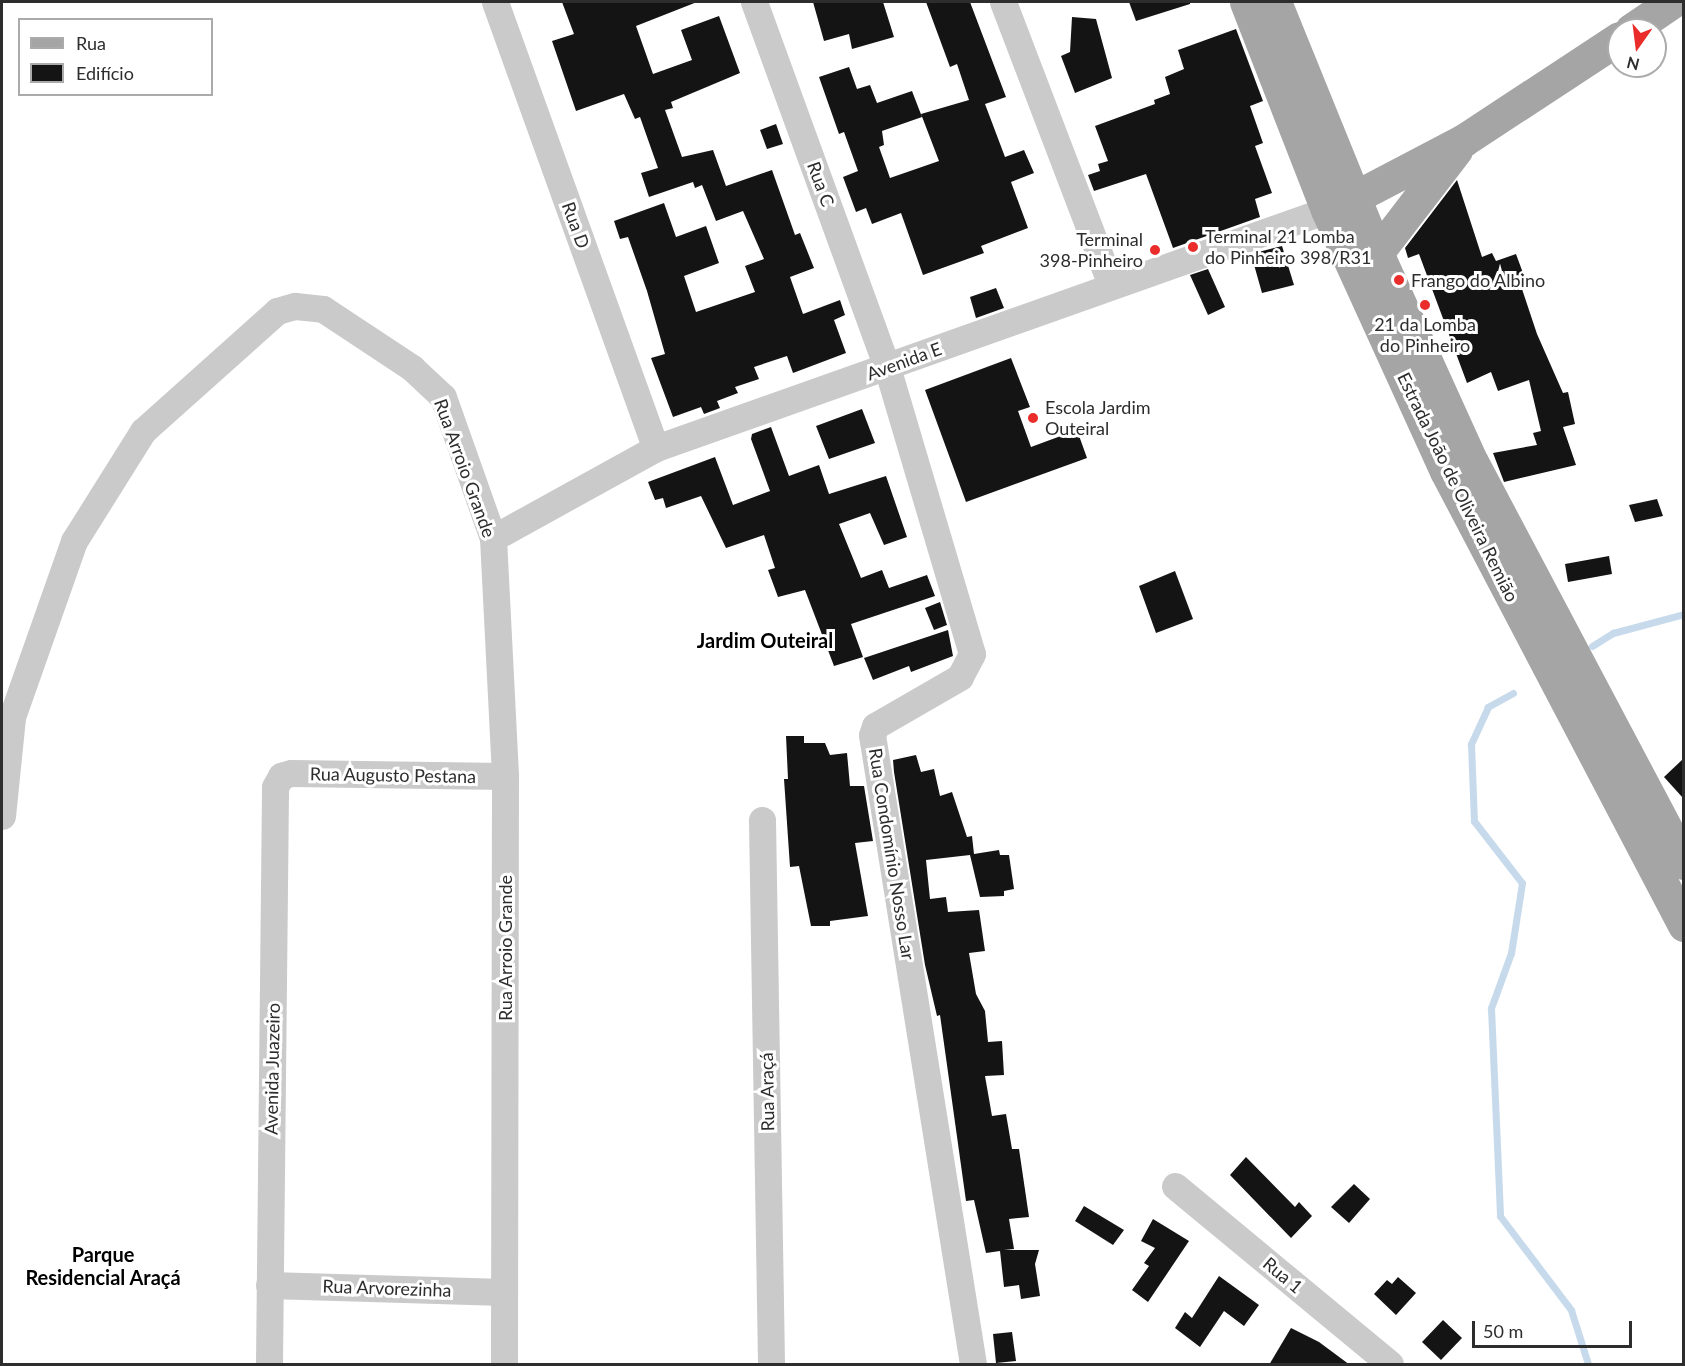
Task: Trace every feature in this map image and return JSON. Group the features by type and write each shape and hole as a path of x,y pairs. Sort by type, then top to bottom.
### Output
{"main road":[{"name":"Estrada João de Oliveira Remião","path":"1246,2 1327,210 1446,471 1683,926"},
{"name":"Estrada João de Oliveira Remião","path":"1275,2 1357,197 1377,253 1472,462 1683,863"},
{"path":"1649,18 1672,2"},
{"path":"1464,140 1377,253 1354,250 1327,210 1357,197 1464,140 1607,46"}],"street":[{"name":"Rua D","path":"495,2 656,448"},
{"name":"Rua C","path":"754,2 887,367"},
{"path":"1003,2 1111,285"},
{"name":"Avenida E","path":"493,538 656,448 1327,210"},
{"name":"Rua Arroio Grande","path":"2,816 12,717 74,541 143,431 277,311 295,306 323,309 412,368 443,397 493,538 505,776 504,1365"},
{"name":"Rua Condomínio Nosso Lar","path":"887,367 972,654 960,676 875,726 872,735 973,1365"},
{"name":"Rua Augusto Pestana","path":"281,776 505,776"},
{"name":"Avenida Juazeiro","path":"269,1365 275,787 281,776"},
{"name":"Rua Araçá","path":"762,820 771,1365"},
{"name":"Rua 1","path":"1175,1186 1390,1365"},
{"name":"Rua Arvorezinha","path":"269,1285 504,1292"}],"building":[{"path":"562,2 697,2 636,26 653,74 692,60 681,30 719,16 740,73 671,102 673,108 665,110 682,157 713,150 726,186 772,170 795,235 800,233 814,268 790,277 803,314 840,300 845,315 834,320 846,353 793,373 787,356 754,367 759,379 735,387 738,393 717,401 720,408 704,414 701,407 673,417 651,358 665,354 647,291 628,237 620,239 614,221 664,203 676,237 706,226 719,263 684,276 696,312 755,292 745,266 764,259 743,211 716,221 702,185 695,188 693,182 649,197 641,173 658,168 640,117 635,119 624,94 576,111 552,41 574,34"},
{"path":"813,2 883,2 894,37 852,49 849,34 824,41"},
{"path":"926,2 970,2 1006,97 985,104 1005,157 1024,150 1034,173 1011,182 1028,228 981,246 984,253 923,275 901,213 872,224 866,208 856,212 843,177 858,171 844,132 839,134 819,77 849,67 857,89 870,85 877,103 912,91 922,117 882,131 884,145 879,147 890,178 939,161 921,114 969,100 957,64 950,67"},
{"path":"1129,2 1190,2 1190,4 1136,21"},
{"path":"1072,17 1096,19 1112,78 1075,93 1061,56 1070,52"},
{"path":"1236,29 1263,101 1250,106 1263,143 1255,146 1272,193 1255,199 1260,217 1173,248 1146,174 1094,191 1088,175 1100,171 1098,164 1108,161 1095,126 1155,104 1154,100 1170,94 1165,77 1184,69 1178,50"},
{"path":"776,124 783,144 767,149 760,130"},
{"path":"1457,180 1482,257 1492,253 1496,261 1516,254 1527,284 1521,286 1537,334 1563,393 1568,392 1575,424 1563,427 1576,465 1504,482 1493,453 1537,445 1533,433 1541,431 1529,380 1498,391 1491,372 1467,383 1419,254 1408,258 1405,248"},
{"path":"1282,246 1294,285 1262,293 1251,254"},
{"path":"1208,269 1225,307 1208,315 1190,275"},
{"path":"996,288 1004,308 976,318 970,297"},
{"path":"1011,358 1030,407 1018,411 1031,447 1077,430 1087,458 966,502 925,390"},
{"path":"862,409 875,443 829,459 816,426"},
{"path":"771,427 789,476 819,465 829,494 886,476 907,537 884,545 870,513 839,524 861,578 882,570 889,588 927,575 935,596 851,624 863,657 834,666 805,590 778,597 768,570 775,568 764,535 726,548 701,496 666,508 663,498 655,500 648,482 715,457 733,505 770,491 751,439 752,434"},
{"path":"1657,499 1663,516 1635,522 1629,505"},
{"path":"1609,556 1612,574 1568,582 1565,564"},
{"path":"1175,571 1193,619 1156,633 1139,586"},
{"path":"940,602 947,625 934,630 925,608"},
{"path":"948,630 953,656 911,672 909,666 873,680 864,658"},
{"path":"786,736 804,736 804,743 825,743 830,755 847,753 850,786 864,786 873,841 855,843 868,916 830,921 830,926 811,926 799,866 790,867 784,779 788,779"},
{"path":"916,755 921,772 934,769 940,796 952,792 967,837 972,836 974,854 999,850 1000,855 1009,855 1014,889 1004,891 1004,896 980,897 970,855 926,860 930,899 946,897 948,912 979,910 985,951 969,953 976,994 985,1011 988,1042 1002,1041 1004,1075 985,1076 992,1116 1006,1114 1012,1149 1019,1149 1029,1217 1009,1219 1014,1249 1004,1250 1039,1250 1035,1264 1040,1296 1021,1299 1019,1285 1004,1287 1000,1251 986,1253 974,1200 966,1201 940,1015 937,1016 925,965 894,772 893,760"},
{"path":"1683,759 1683,798 1664,777"},
{"path":"1246,1157 1295,1207 1299,1202 1312,1216 1291,1238 1230,1175"},
{"path":"1354,1184 1370,1199 1349,1223 1331,1207"},
{"path":"1084,1206 1124,1230 1113,1245 1075,1221"},
{"path":"1153,1219 1189,1241 1148,1302 1132,1290 1149,1266 1144,1263 1155,1248 1141,1241"},
{"path":"1219,1276 1259,1305 1244,1326 1224,1311 1200,1347 1175,1328 1185,1312 1192,1318"},
{"path":"1398,1277 1416,1293 1396,1315 1374,1294 1387,1280 1392,1284"},
{"path":"1443,1320 1462,1338 1441,1360 1422,1342"},
{"path":"1291,1328 1319,1342 1350,1365 1269,1365"},
{"path":"1012,1332 1016,1361 996,1363 993,1334"}],"waterway":[{"path":"1592,646 1613,633 1684,614"},
{"path":"1513,693 1488,707 1471,744 1474,821 1522,883 1511,953 1491,1008 1500,1216 1571,1310 1588,1364"}],"place":[{"name":"Terminal 21 Lomba do Pinheiro 398/R31","path":"1193,247"},
{"name":"Terminal 398-Pinheiro","path":"1155,250"},
{"name":"Frango do Albino","path":"1399,280"},
{"name":"21 da Lomba do Pinheiro","path":"1425,305"},
{"name":"Escola Jardim Outeiral","path":"1033,418"}],"district":[{"name":"Jardim Outeiral","path":"765,640"},
{"name":"Parque Residencial Araçá","path":"103,1266"}]}
